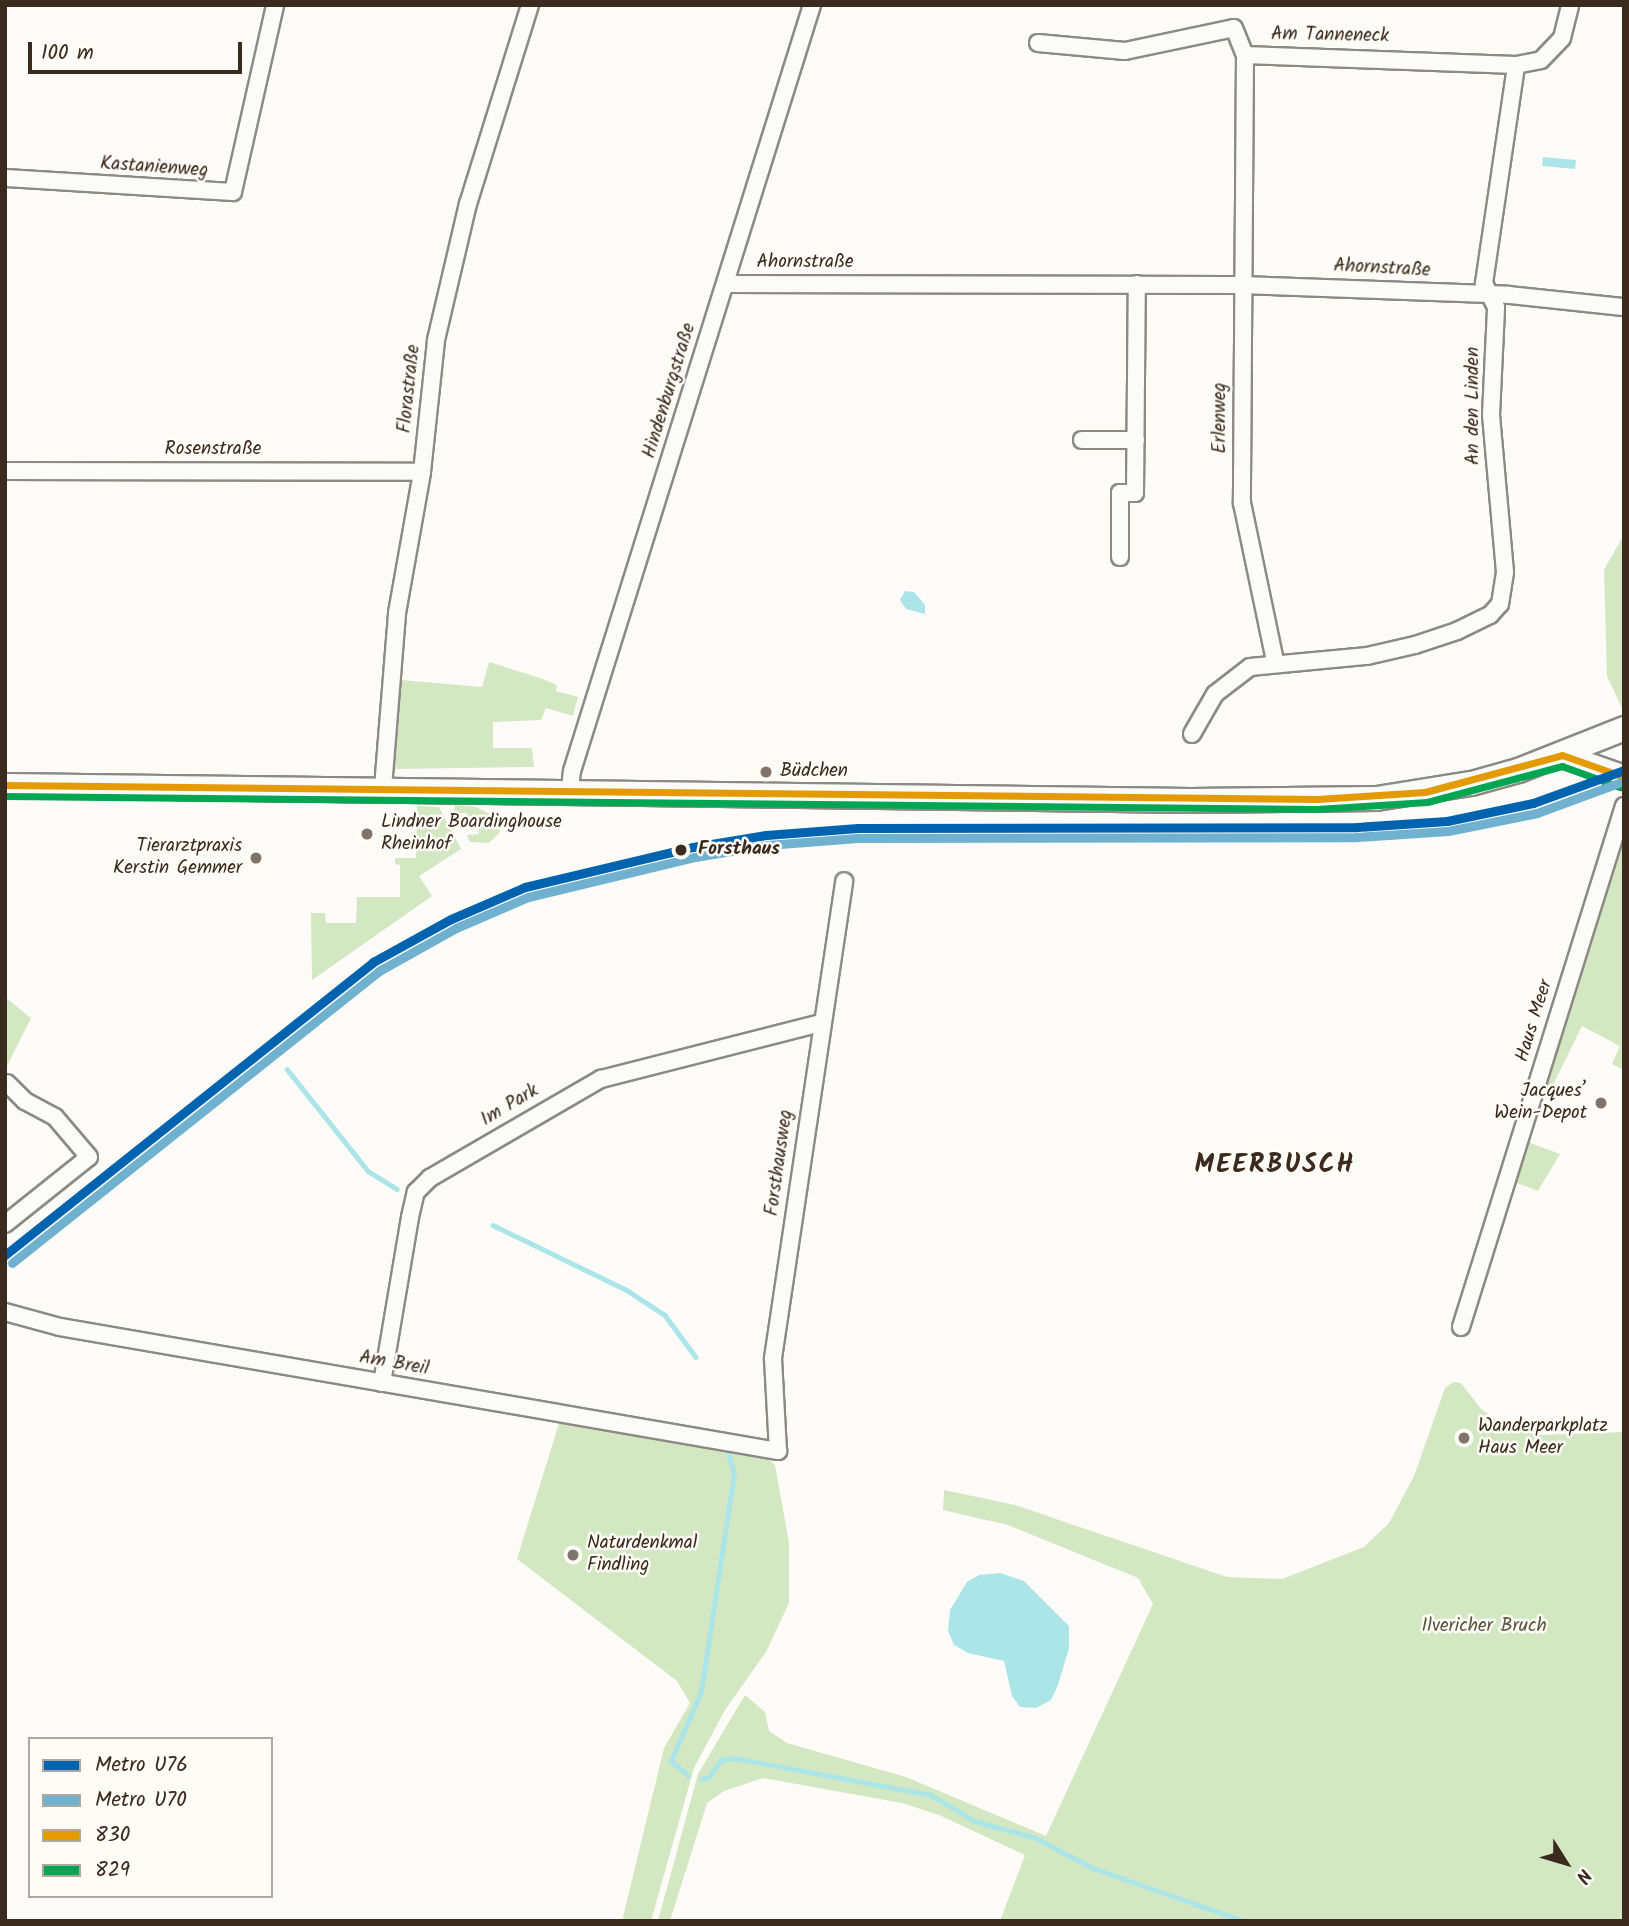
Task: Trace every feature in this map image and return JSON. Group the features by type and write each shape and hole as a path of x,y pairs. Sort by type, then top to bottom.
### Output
{"main road":[{"path":"5,785 570,789 1190,800 1352,798 1471,783 1562,755 1621,729"},
{"path":"1620,775 1613,765 1621,729"},
{"path":"1562,755 1620,775"}],"street":[{"name":"Kastanienweg","path":"5,178 233,192 275,5"},
{"name":"Florastraße","path":"383,788 397,613 422,472 436,340 468,204 530,5"},
{"name":"Hindenburgstraße","path":"570,789 812,5"},
{"path":"1516,65 1541,60 1562,38 1570,5"},
{"name":"Am Tanneneck","path":"1038,43 1125,51 1234,27 1245,55 1516,65"},
{"name":"Erlenweg","path":"1245,55 1242,503 1275,661"},
{"name":"An den Linden","path":"1275,661 1367,656 1415,645 1457,631 1490,615 1500,604 1505,572 1491,415 1496,307 1484,283 1516,65"},
{"name":"Ahornstraße","path":"724,284 1242,285 1490,296 1624,307"},
{"path":"1120,557 1120,493 1135,494 1137,284"},
{"path":"1082,440 1136,440"},
{"name":"Rosenstraße","path":"5,471 422,472"},
{"path":"1192,734 1200,714 1234,676 1275,661"},
{"name":"Haus Meer","path":"1461,1327 1624,806"},
{"name":"Forsthausweg","path":"778,1451 773,1358 844,881"},
{"name":"Im Park","path":"382,1383 410,1217 416,1192 430,1178 601,1079 821,1023"},
{"path":"5,1224 89,1157 55,1117 25,1101 7,1083"},
{"name":"Am Breil","path":"5,1312 60,1326 778,1451"}],"green space":[{"path":"1624,534 1622,708 1607,676 1604,570"},
{"path":"489,662 540,678 557,685 556,691 578,697 573,716 546,708 541,720 493,722 493,748 532,748 534,767 394,769 401,680 482,687"},
{"path":"455,805 476,807 496,817 500,832 489,843 470,842 467,835 479,834 479,828 466,813 454,813"},
{"path":"417,806 439,807 461,849 419,876 432,896 312,980 311,913 325,913 326,923 356,923 357,897 400,897 400,865 395,864 395,858 416,858"},
{"path":"1624,819 1624,1070 1612,1064 1620,1046 1582,1026 1547,1097 1536,1095"},
{"path":"5,997 31,1018 5,1070"},
{"path":"1525,1141 1560,1154 1538,1191 1512,1181"},
{"name":"Ilvericher Bruch","path":"1453,1382 1461,1383 1481,1409 1509,1429 1537,1435 1624,1432 1624,1921 1000,1921 1025,1855 939,1815 902,1803 763,1778 724,1791 707,1803 670,1921 658,1921 698,1774 745,1695 765,1712 769,1731 787,1743 906,1777 1046,1836 1153,1604 1138,1578 1008,1525 943,1510 944,1490 1015,1505 1227,1577 1282,1579 1364,1547 1389,1523 1414,1476 1445,1388"},
{"path":"560,1420 763,1454 775,1465 789,1543 789,1603 766,1652 725,1710 694,1768 651,1921 622,1921 664,1748 690,1703 677,1681 517,1559"}],"water":[{"path":"1543,157 1576,160 1575,169 1542,166"},
{"path":"905,591 914,592 925,605 925,614 906,609 900,600"},
{"path":"1000,1573 1024,1581 1069,1626 1069,1648 1058,1685 1051,1700 1036,1708 1020,1707 1012,1696 1004,1661 968,1653 954,1645 948,1631 950,1610 967,1582 979,1575"}],"waterway":[{"path":"287,1069 368,1171 397,1189"},
{"path":"493,1225 625,1289 665,1315 696,1357"},
{"path":"688,1776 671,1761 701,1692 734,1474 729,1456"},
{"path":"701,1779 709,1777 721,1760 735,1758 931,1795 975,1821 1036,1838 1093,1868 1244,1921"}],"metro line":[{"name":"U76","path":"5,1255 373,962 451,919 525,887 693,847 766,835 858,828 1357,827 1447,821 1533,803 1624,770"},
{"name":"U70","path":"12,1263 379,971 456,928 528,897 695,857 767,845 858,838 1357,837 1448,831 1537,813 1624,781"}],"transit line":[{"name":"830","path":"5,785 1317,799 1425,792 1562,755 1624,777"},
{"name":"829","path":"5,796 1317,809 1427,802 1562,766 1620,787"}],"place":[{"name":"Büdchen","path":"766,772"},
{"name":"Lindner Boardinghouse Rheinhof","path":"367,834"},
{"name":"Forsthaus","path":"681,850"},
{"name":"Tierarztpraxis Kerstin Gemmer","path":"256,858"},
{"name":"Jacques’ Wein-Depot","path":"1601,1103"},
{"name":"Wanderparkplatz Haus Meer","path":"1464,1438"},
{"name":"Naturdenkmal Findling","path":"573,1555"}],"district":[{"name":"MEERBUSCH","path":"1275,1166"}]}
